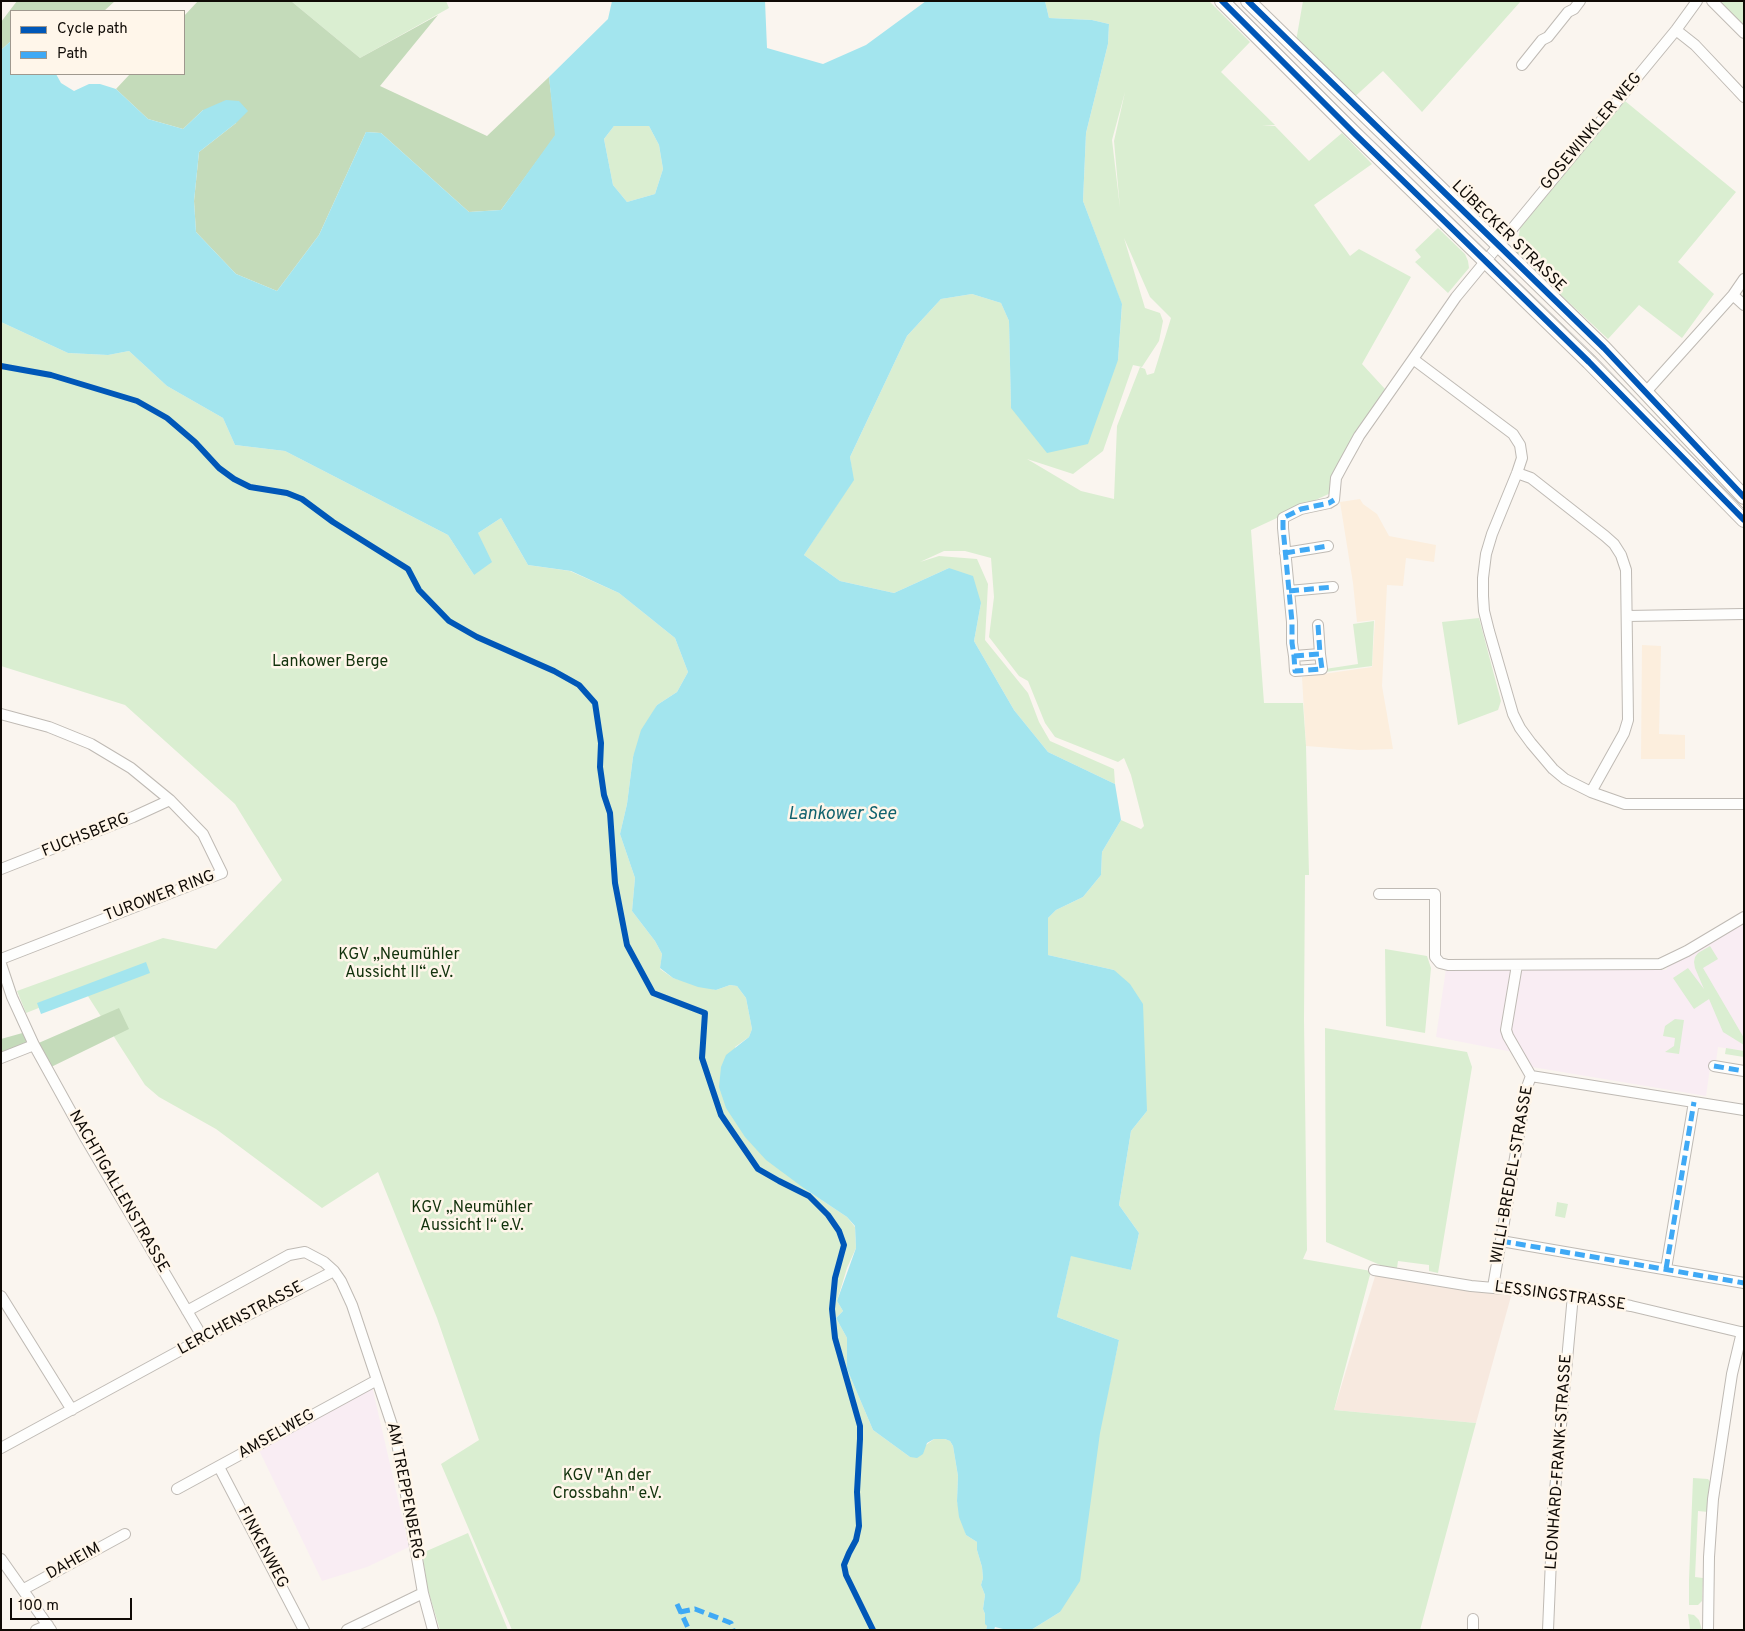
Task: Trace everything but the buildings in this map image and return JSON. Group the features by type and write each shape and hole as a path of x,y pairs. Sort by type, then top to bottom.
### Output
{"street":[{"name":"LÜBECKER STRASSE","path":"1222,1 1589,362 1744,520"},
{"name":"LÜBECKER STRASSE","path":"1248,1 1604,348 1744,497"},
{"path":"1522,65 1542,40 1548,37 1568,12 1580,1"},
{"name":"GOSEWINKLER WEG","path":"1285,553 1283,518 1301,509 1329,503 1334,500 1336,478 1359,436 1456,297 1676,30 1696,1"},
{"path":"1712,1 1744,33"},
{"path":"1676,30 1695,45 1744,97"},
{"path":"1645,393 1733,295 1744,279"},
{"path":"1733,295 1744,305"},
{"path":"1413,359 1513,434 1520,445 1522,458 1518,473 1492,534 1486,554 1483,578 1484,611 1513,714 1520,728 1553,769 1565,780 1625,804 1744,804"},
{"path":"1518,473 1531,478 1614,544 1621,555 1626,570 1628,720 1624,733 1591,792"},
{"path":"1318,625 1322,669 1295,671 1285,553 1328,546"},
{"path":"1289,591 1333,587"},
{"path":"1627,616 1744,614"},
{"path":"1294,656 1320,654"},
{"path":"1,726 2,714"},
{"name":"TUROWER RING","path":"1,958 222,873 203,834 170,800 131,768 91,744 49,727 2,714"},
{"name":"FUCHSBERG","path":"1,869 133,817 170,800"},
{"path":"1379,894 1435,894 1435,957 1440,963 1448,966 1660,964 1687,951 1744,917"},
{"name":"NACHTIGALLENSTRASSE","path":"1,964 6,998 203,1338"},
{"path":"1517,964 1506,1030 1531,1076"},
{"path":"1,1058 34,1045"},
{"path":"1714,1066 1744,1071"},
{"name":"WILLI-BREDEL-STRASSE","path":"1493,1287 1527,1087 1531,1076 1744,1110"},
{"path":"1666,1269 1694,1102"},
{"path":"1501,1241 1744,1283"},
{"name":"LERCHENSTRASSE","path":"1,1448 203,1338 334,1271 324,1262 305,1252 289,1255 187,1311"},
{"name":"LESSINGSTRASSE","path":"1374,1270 1471,1286 1573,1295 1631,1306 1743,1333"},
{"name":"AM TREPPENBERG","path":"334,1271 342,1281 352,1305 396,1437 423,1593 433,1630"},
{"name":"LEONHARD-FRANK-STRASSE","path":"1548,1630 1554,1503 1573,1295"},
{"path":"1,1296 72,1410"},
{"path":"1708,1630 1708,1557 1713,1499 1732,1374 1743,1333"},
{"name":"AMSELWEG","path":"176,1489 377,1380"},
{"name":"FINKENWEG","path":"219,1467 304,1630"},
{"name":"DAHEIM","path":"24,1589 125,1534"},
{"path":"1,1559 50,1627 36,1630"},
{"path":"347,1630 423,1593"},
{"path":"1473,1619 1473,1630"}],"shaded area":[{"path":"1360,499 1363,504 1377,514 1389,536 1436,545 1434,562 1406,558 1403,586 1387,585 1382,686 1393,749 1359,750 1306,746 1302,677 1372,667 1375,620 1357,622 1353,583 1340,502"},
{"path":"1642,645 1661,646 1659,734 1685,735 1685,759 1641,759"},
{"path":"1744,917 1744,1051 1718,1047 1716,1062 1710,1068 1706,1096 1526,1066 1518,1053 1436,1037 1446,969 1666,970 1673,959"},
{"path":"1376,1273 1513,1289 1476,1423 1334,1410"},
{"path":"372,1386 409,1547 367,1567 322,1581 258,1448"}],"green space":[{"path":"17,1 115,1 105,10 10,10"},
{"path":"198,1 291,1 360,58 438,15 380,86 487,136 549,77 556,135 501,210 469,212 381,133 366,132 319,235 277,291 236,274 196,232 194,201 199,152 236,123 203,110 183,129 148,119 116,89 129,75 185,75 185,15"},
{"path":"291,1 446,1 449,8 360,58"},
{"path":"1045,1 1209,1 1250,42 1221,72 1275,125 1262,126 1275,126 1309,161 1342,133 1372,164 1314,205 1350,256 1359,249 1411,277 1362,364 1385,389 1359,436 1335,491 1251,530 1264,703 1303,703 1309,875 1305,875 1304,1020 1307,1250 1303,1259 1371,1271 1334,1410 1476,1423 1420,1630 1031,1630 1060,1612 1119,1340 1057,1317 1071,1255 1131,1270 1139,1233 1119,1205 1131,1131 1147,1111 1114,970 1048,955 1048,918 1056,910 1083,897 1101,875 1102,852 1121,820 1141,829 1144,826 1131,775 1124,758 1118,762 1055,737 1045,723 1028,681 1019,676 989,637 994,597 991,558 965,551 944,551 920,562 939,556 977,559 988,584 985,640 1028,693 1039,722 1050,741 1114,769 1115,784 1048,752 1014,710 974,641 981,603 949,568 894,593 840,581 804,555 853,480 850,457 907,336 941,299 972,294 1001,303 1009,321 1011,408 1118,360 1122,305 1083,201 1086,133 1108,44 1109,24 1092,20 1049,18","holes":["1125,92 1114,141 1120,208 1112,140","1124,238 1150,297 1171,318 1154,373 1147,375 1145,369 1140,367 1117,426 1114,499 1081,491 1027,459 1073,474 1103,451 1133,365 1142,367 1159,341 1163,321 1160,313 1145,308"]},
{"path":"1303,1 1521,1 1422,112 1383,71 1350,101 1295,47"},
{"path":"1712,1 1744,1 1744,33"},
{"path":"10,10 10,42 1,50 1,22"},
{"path":"1625,101 1736,192 1678,262 1714,294 1682,338 1639,305 1608,339 1516,253 1520,228"},
{"path":"614,126 649,126 659,145 663,169 655,194 627,202 613,185 604,139"},
{"path":"1438,228 1465,254 1468,261 1469,268 1448,293 1415,262 1421,257 1415,250"},
{"name":"Lankower Berge","path":"1,322 68,353 108,355 129,351 167,386 223,418 235,445 285,451 448,535 474,575 478,533 501,518 528,565 570,571 619,593 675,638 688,672 677,692 657,705 633,757 627,804 620,834 635,878 632,911 655,941 662,954 660,969 673,978 716,990 730,985 737,986 746,998 752,1029 749,1037 735,1047 805,1189 847,1217 855,1227 856,1248 847,1268 837,1301 843,1311 836,1318 847,1338 847,1369 873,1430 910,1457 934,1439 945,1439 950,1441 953,1446 958,1476 957,1501 966,1535 977,1542 977,1550 982,1567 983,1578 981,1585 985,1595 983,1609 987,1626 986,1630 512,1630 441,1464 479,1440 437,1318 378,1172 322,1208 216,1129 159,1097 145,1085 84,990 26,1013 17,991 163,938 216,949 282,880 235,804 125,705 1,666"},
{"path":"1479,618 1501,701 1498,710 1458,725 1442,622"},
{"path":"1374,621 1372,666 1325,672 1325,669 1358,664 1353,624"},
{"path":"1710,946 1718,959 1703,968 1744,1038 1744,1045 1723,1032 1709,999 1694,1009 1673,978 1688,968 1704,989 1694,962 1698,953"},
{"path":"1385,949 1427,956 1431,968 1425,1033 1386,1026"},
{"path":"119,1008 129,1029 47,1069 33,1045 1,1058 1,1039 26,1032 34,1045"},
{"path":"1675,1019 1684,1020 1679,1054 1665,1052 1674,1046 1675,1038 1663,1036 1665,1026"},
{"path":"1325,1028 1467,1052 1472,1067 1438,1273 1429,1271 1429,1265 1398,1261 1397,1268 1385,1267 1326,1242"},
{"path":"1726,1048 1744,1051 1744,1057 1725,1054"},
{"path":"1557,1202 1568,1204 1565,1218 1555,1216"},
{"path":"1693,1478 1708,1479 1712,1484 1708,1512 1698,1511 1695,1577 1703,1578 1702,1601 1698,1605 1689,1605"},
{"path":"468,1533 508,1630 440,1630 428,1590 422,1553"},
{"path":"1688,1614 1694,1615 1699,1620 1702,1630 1690,1630"}],"water":[{"name":"Lankower See","path":"612,1 765,1 767,48 823,64 866,45 926,1 1045,1 1049,18 1092,20 1109,24 1108,44 1086,133 1083,201 1122,304 1118,360 1088,444 1047,453 1011,408 1009,321 1001,303 972,294 941,299 907,336 850,457 854,480 804,555 840,581 894,593 949,568 973,576 981,603 974,641 1014,710 1048,752 1115,784 1121,820 1102,852 1101,875 1083,897 1056,910 1048,918 1048,955 1114,970 1130,984 1143,1004 1147,1111 1131,1131 1119,1205 1139,1233 1131,1270 1071,1256 1057,1317 1119,1340 1100,1433 1080,1581 1060,1612 1031,1630 1007,1630 995,1627 994,1630 986,1630 987,1626 983,1609 985,1595 981,1585 983,1578 982,1567 977,1550 977,1542 966,1535 959,1517 957,1501 958,1476 953,1446 950,1441 934,1439 927,1443 923,1454 917,1458 910,1457 873,1430 847,1369 847,1338 836,1318 843,1311 837,1301 856,1248 855,1226 847,1217 766,1160 745,1137 726,1108 719,1087 721,1067 726,1055 749,1037 752,1029 746,998 737,986 730,985 716,990 698,987 673,978 660,968 662,954 655,941 632,911 635,878 620,834 627,804 633,757 641,730 657,705 677,692 688,672 675,638 619,593 571,571 528,565 501,518 478,533 492,562 474,575 448,535 285,451 235,445 223,418 167,386 129,351 108,355 68,353 1,322 1,50 10,42 10,75 57,75 61,83 74,91 89,84 100,84 116,89 148,119 183,129 203,110 226,100 239,101 248,111 236,123 199,152 194,201 196,232 236,274 277,291 319,235 366,132 381,133 469,212 501,210 555,135 549,77 608,19","holes":["614,126 649,126 659,145 663,169 655,194 627,202 613,185 604,139"]},
{"path":"146,962 150,973 41,1014 37,1003"}],"tram line":[{"path":"1232,1 1340,109 1595,356 1744,511"}],"marked path":[{"path":"1294,656 1320,654 1322,669 1295,671 1283,518 1301,509 1329,503 1334,500"},
{"path":"1285,553 1328,546"},
{"path":"1289,591 1333,587"},
{"path":"1318,625 1320,654"},
{"path":"1714,1066 1744,1071"},
{"path":"1666,1269 1694,1102"},
{"path":"1501,1241 1744,1283"},
{"path":"677,1604 689,1630"},
{"path":"680,1612 695,1609 731,1623 733,1630"}],"cycle path":[{"path":"1222,1 1355,134 1589,362 1744,520"},
{"path":"1248,1 1604,348 1744,497"},
{"path":"1,366 51,375 137,401 167,418 195,442 219,468 234,479 250,487 287,493 302,499 333,522 408,569 419,590 449,621 477,637 554,671 579,685 595,703 601,743 600,767 604,795 610,813 615,883 627,945 653,993 705,1013 702,1058 721,1115 758,1169 809,1196 828,1215 839,1231 844,1245 835,1278 832,1309 835,1338 860,1426 857,1492 859,1526 856,1540 844,1565 846,1575 873,1630"}],"park label":[{"name":"KGV „Neumühler Aussicht II“ e.V.","path":"399,965"},
{"name":"KGV „Neumühler Aussicht I“ e.V.","path":"472,1218"},
{"name":"KGV \"An der Crossbahn\" e.V.","path":"607,1486"}]}
